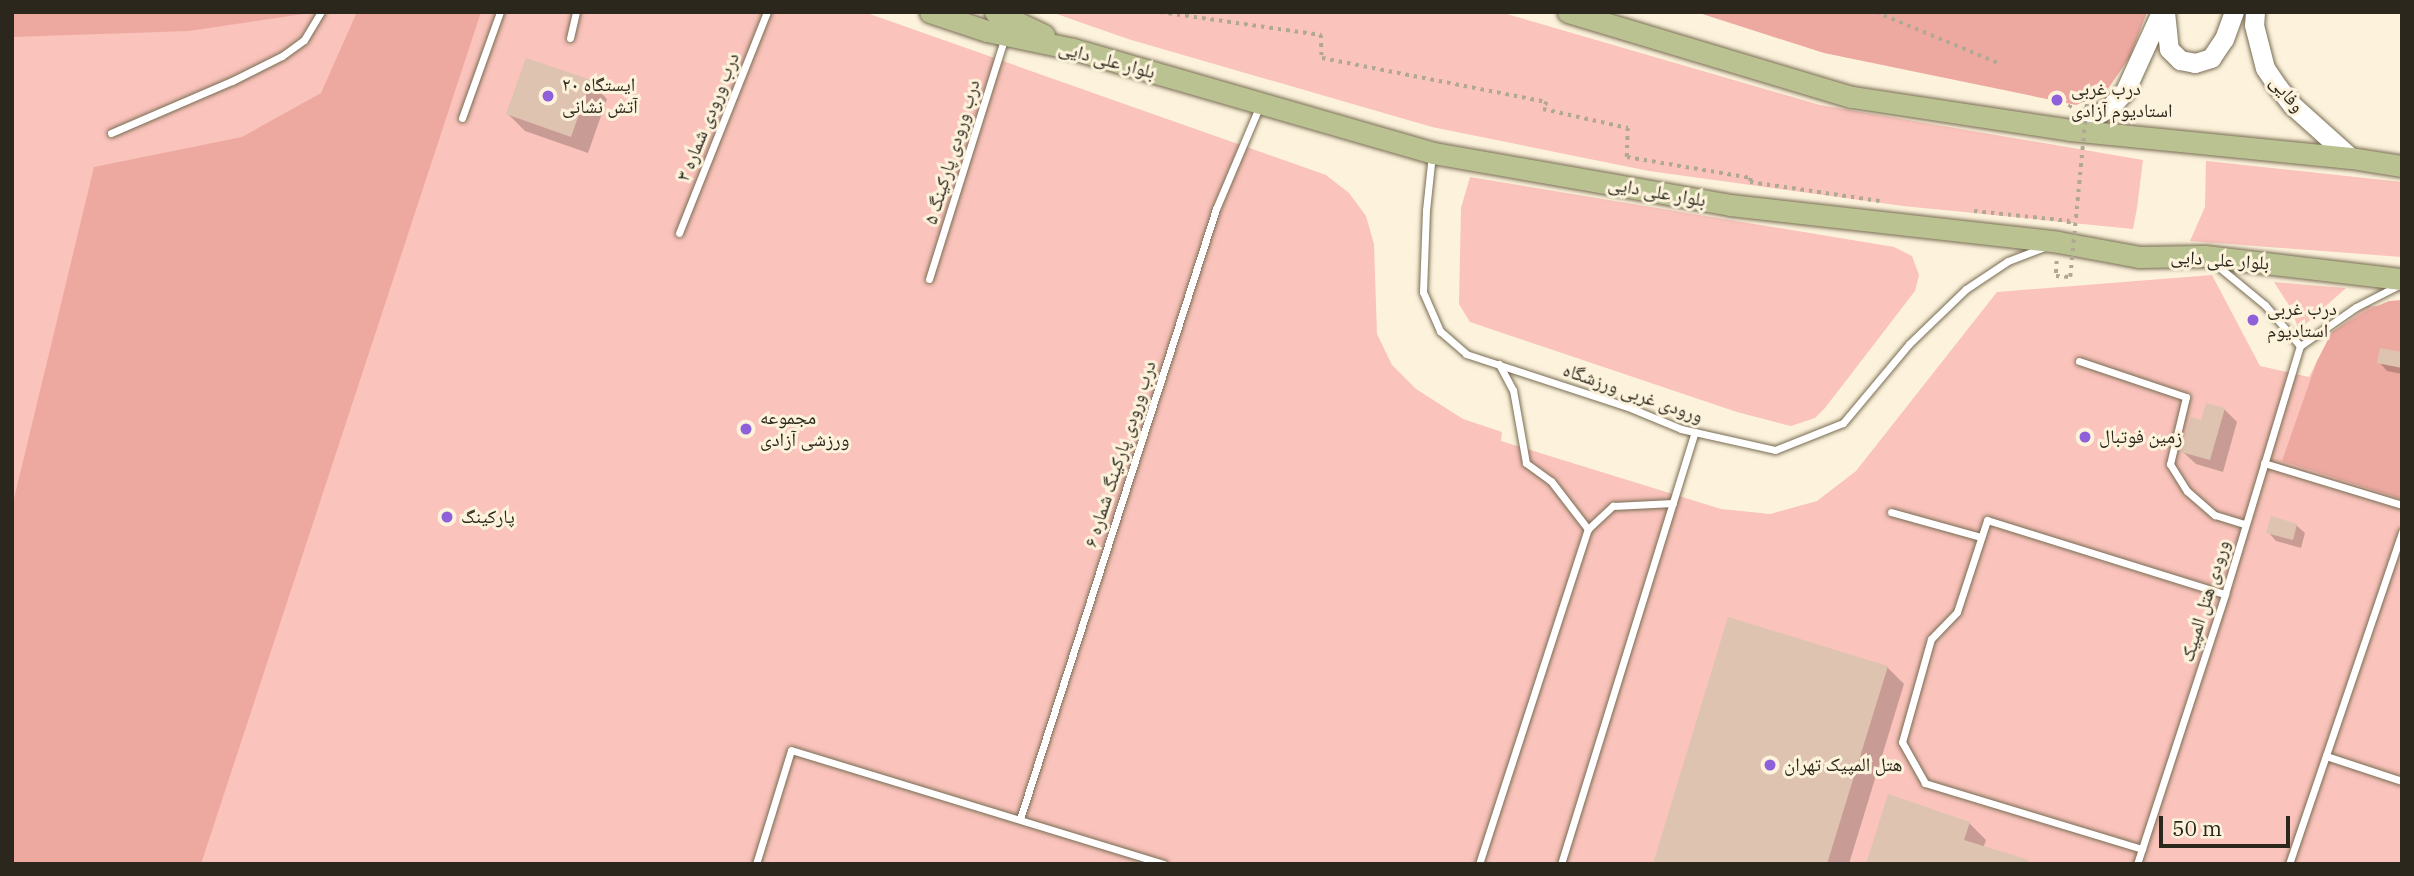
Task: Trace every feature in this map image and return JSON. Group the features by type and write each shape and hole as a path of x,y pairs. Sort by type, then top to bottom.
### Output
{"main road":[{"name":"بلوار علی دایی","path":"930,12 1005,34 1073,49 1433,153 1730,205 2062,242 2139,257 2205,256 2402,281"},
{"path":"995,12 1073,49"},
{"path":"1568,12 1852,97 2070,131 2351,158 2402,166"}],"street":[{"path":"2070,131 2110,107 2125,91 2163,12"},
{"path":"2163,12 2169,49 2180,60 2195,64 2211,58 2224,39 2234,12"},
{"name":"وفایی","path":"2255,12 2254,25 2265,68 2292,105 2351,158"}],"lane":[{"path":"111,133 232,81 282,55 304,40 321,12"},
{"path":"462,118 500,12"},
{"path":"570,38 576,12"},
{"name":"درب ورودی شماره ۳","path":"679,233 767,12"},
{"name":"درب ورودی پارکینگ ۵","path":"929,279 1005,34"},
{"name":"درب ورودی پارکینگ شماره ۶","path":"1020,819 1216,209 1261,103"},
{"name":"ورودی غربی ورزشگاه","path":"1433,153 1426,210 1423,292 1440,331 1466,354 1695,432 1774,450 1843,423 1909,344 1966,289 2008,261 2062,242"},
{"path":"2205,256 2265,305 2300,346 2356,307 2402,281"},
{"name":"ورودی هتل المپیک","path":"2137,864 2225,594 2300,346"},
{"path":"2079,361 2186,397 2169,464 2186,491 2214,515 2245,524"},
{"path":"1499,364 1513,390 1526,463 1551,481 1588,529"},
{"path":"1561,864 1695,432"},
{"path":"2264,463 2402,505"},
{"path":"1479,864 1588,529 1613,506 1673,503"},
{"path":"1891,512 1981,537"},
{"path":"2142,849 1925,783 1902,743 1931,639 1957,612 1986,520 2225,594"},
{"path":"2289,864 2402,532"},
{"path":"756,864 791,750 1164,864"},
{"path":"2326,756 2402,781"}],"path":[{"path":"1160,12 1321,36 1322,58 1547,102 1543,109 1628,128 1627,157 1751,178 1750,182 1881,201"},
{"path":"1876,12 1998,63"},
{"path":"2056,276 2070,277 2087,100 2073,100"},
{"path":"1961,210 2069,221 2062,242"}],"shaded area":[{"name":"مجموعه ورزشی آزادی","path":"12,12 864,12 1326,175 1349,193 1366,216 1374,244 1377,334 1392,365 1416,389 1463,419 1502,432 1501,441 1721,509 1770,514 1817,501 1856,471 1997,292 2212,275 2260,366 2309,377 2332,332 2368,306 2402,305 2402,864 12,864"},
{"path":"12,12 317,12 189,31 12,37"},
{"path":"357,12 481,12 201,864 12,864 12,507 94,167 242,137 321,93"},
{"path":"1051,12 1500,12 1820,105 2143,160 2133,229 1903,206 1649,171 1432,127 1128,39"},
{"path":"1696,12 2147,12 2130,57 2105,93 2076,105 1824,53"},
{"path":"2206,161 2402,182 2402,257 2190,241 2205,207"},
{"path":"1470,177 1894,247 1912,256 1919,275 1915,291 1825,408 1815,418 1791,426 1737,412 1470,322 1459,304 1461,208"},
{"path":"2274,282 2346,288 2299,330 2290,307"},
{"path":"2402,300 2402,499 2282,461 2317,361 2332,332 2368,310 2389,301"}],"building":[{"path":"526,58 591,80 571,137 506,114"},
{"path":"2380,348 2402,352 2402,368 2377,363"},
{"path":"2206,403 2225,408 2210,460 2181,452 2191,417 2201,420"},
{"path":"2271,516 2297,524 2293,540 2266,533"},
{"name":"هتل المپیک تهران","path":"1728,617 1888,666 1827,864 1653,864"},
{"path":"1888,794 1970,822 1964,840 2029,860 2028,864 1866,864"}],"place":[{"name":"ایستگاه ۲۰ آتش نشانی","path":"548,96"},
{"name":"درب غربی استادیوم آزادی","path":"2057,100"},
{"name":"درب غربی استادیوم","path":"2253,320"},
{"name":"مجموعه ورزشی آزادی","path":"746,429"},
{"name":"زمین فوتبال","path":"2085,437"},
{"name":"پارکینگ","path":"447,517"},
{"name":"هتل المپیک تهران","path":"1770,765"}]}
